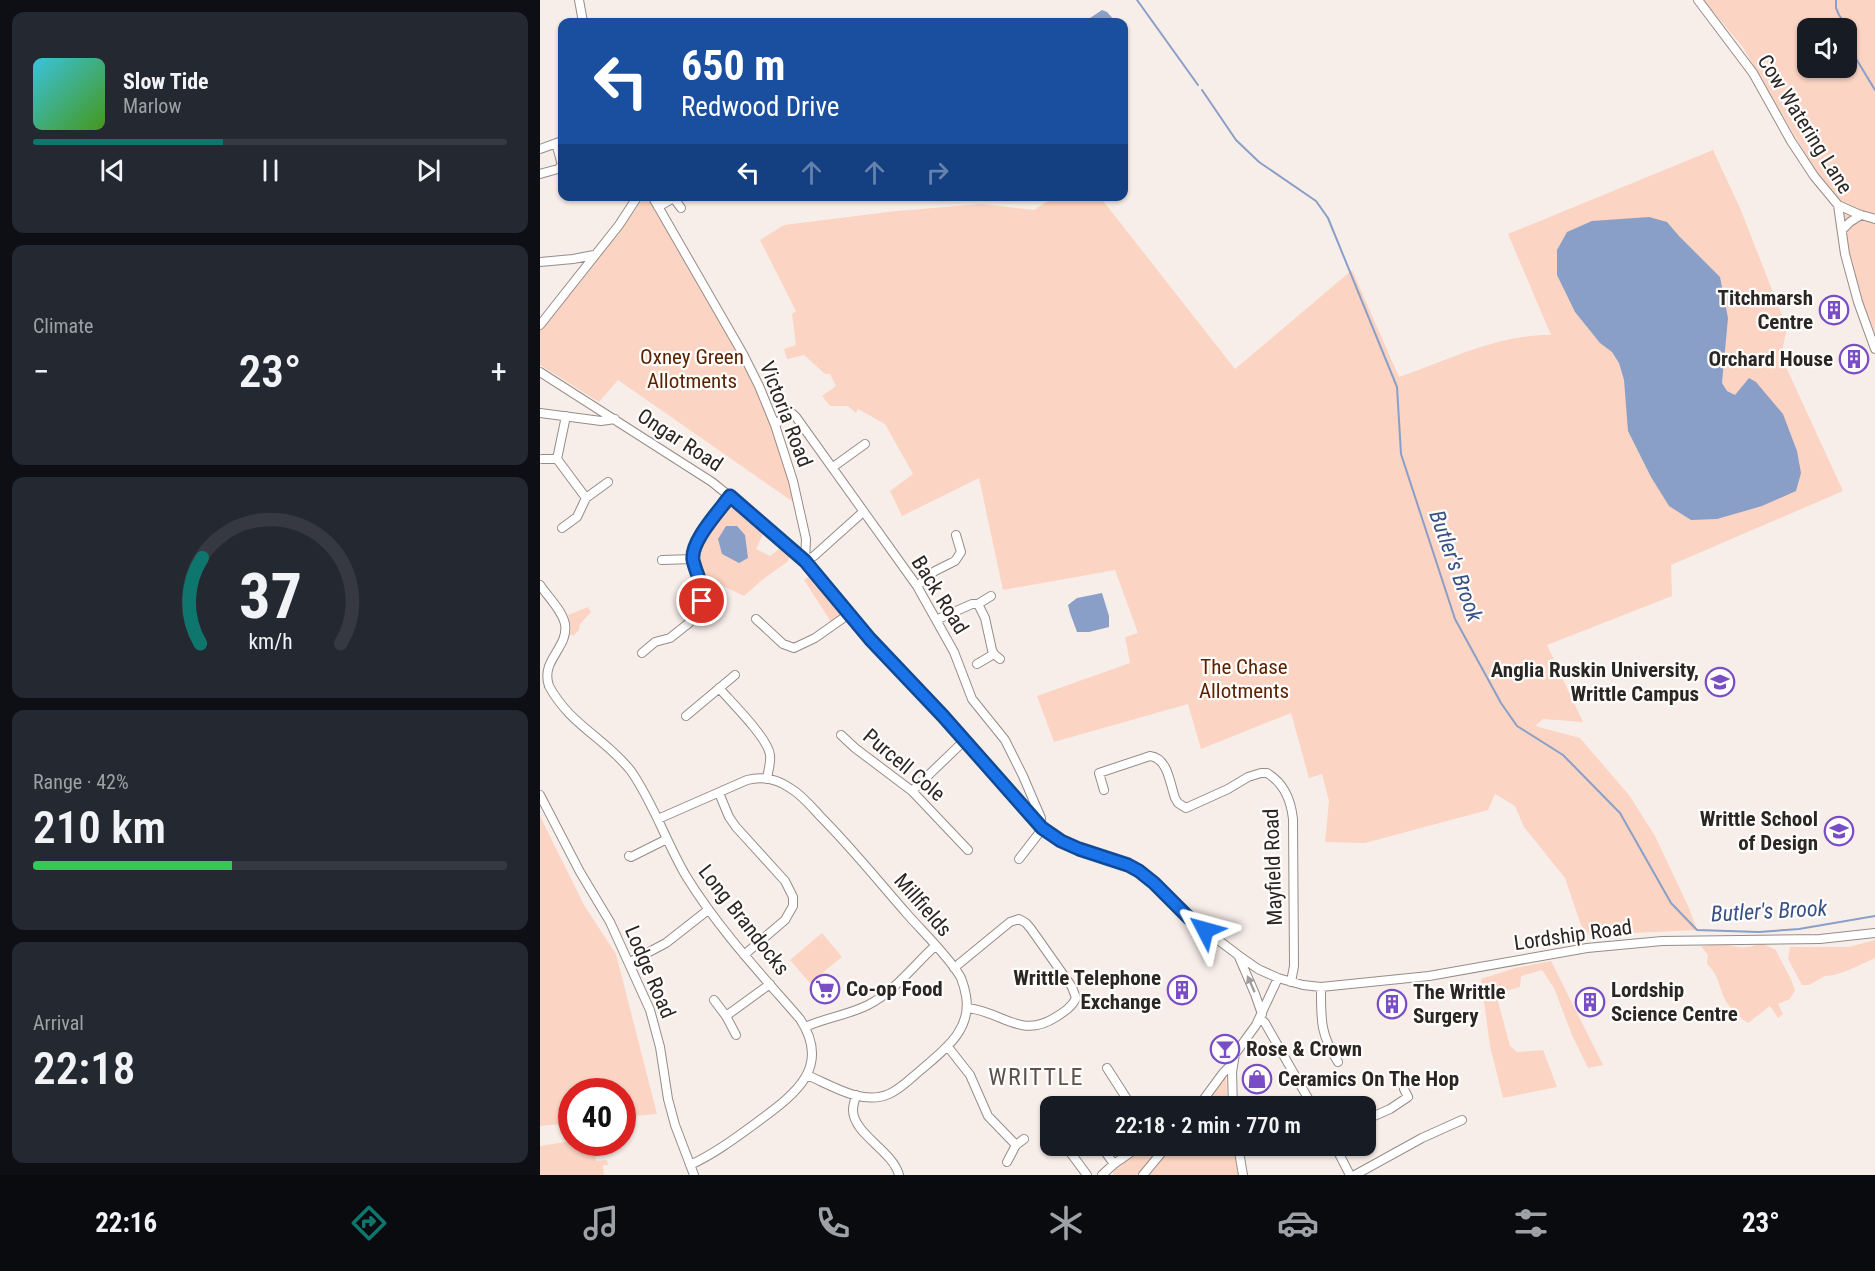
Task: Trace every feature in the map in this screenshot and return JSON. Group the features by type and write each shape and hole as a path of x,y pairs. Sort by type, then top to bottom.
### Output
{"street":[{"path":"579,0 581,18"},
{"name":"Cow Watering Lane","path":"1698,0 1753,73 1791,141 1814,176 1838,205 1845,254 1858,302 1875,349"},
{"path":"540,149 558,142"},
{"path":"540,174 558,169"},
{"path":"540,325 635,201"},
{"name":"Victoria Road","path":"654,201 743,354 775,425 804,529 805,561"},
{"path":"658,207 667,201"},
{"path":"676,201 681,208"},
{"path":"1838,205 1875,219"},
{"path":"1842,230 1861,215"},
{"path":"540,262 594,255"},
{"name":"Ongar Road","path":"540,372 712,482 805,561 870,639 965,740 1041,827 1061,841 1139,871 1188,917 1258,969 1278,978"},
{"path":"540,413 601,421 615,419"},
{"name":"Back Road","path":"775,425 788,414 793,414 917,586 954,652 974,704 999,731 1018,765 1041,818 1041,827"},
{"path":"556,459 566,416"},
{"path":"832,467 865,444"},
{"path":"542,459 556,459"},
{"path":"556,459 586,498"},
{"path":"562,528 577,517 586,498 608,482"},
{"path":"642,653 655,642 670,638 695,617 700,608 703,593 693,559 694,548 730,496"},
{"path":"805,561 814,556 863,512"},
{"path":"917,586 935,571 955,561 961,552 956,535"},
{"path":"662,560 693,559"},
{"name":"Long Brandocks","path":"540,585 565,623 562,639 543,674 547,682 562,708 609,747 639,784 685,874 708,910 805,1027 811,1049 807,1075"},
{"path":"936,620 972,604 978,604 991,596"},
{"path":"976,664 997,656 978,604"},
{"path":"756,619 783,644 794,648 816,638 849,614"},
{"path":"686,716 735,675"},
{"path":"658,819 747,780 767,778 770,756 768,748 719,688"},
{"name":"Purcell Cole","path":"841,735 912,790 968,850"},
{"path":"912,790 965,740"},
{"name":"Mayfield Road","path":"1104,790 1099,773 1150,756 1155,756 1162,761 1175,798 1186,808 1255,774 1267,773 1281,784 1289,799 1293,819 1294,966 1291,982"},
{"name":"Millfields","path":"767,778 800,795 836,832 954,968 961,978 967,1008"},
{"path":"718,793 736,827 785,881 793,897 793,906 785,920 744,956"},
{"name":"Lodge Road","path":"540,795 580,872 610,922 650,1010 660,1047 668,1099 694,1175"},
{"path":"1019,859 1041,827"},
{"path":"629,856 666,839"},
{"path":"630,962 666,943 708,910"},
{"path":"690,1165 712,1155 789,1098 807,1075 856,1095 879,1097 896,1090 948,1047 959,1032 967,1008 989,1012 1015,1025 1034,1026 1046,1023 1060,1015 1071,1006 1076,998 1072,987 1026,922 1019,919 1010,922 954,968"},
{"name":"Lordship Road","path":"1278,978 1321,987 1429,976 1587,948 1662,941 1820,939 1875,933"},
{"path":"805,1027 823,1019 860,1009 876,1001 935,946"},
{"name":"Ongar Road","path":"1238,955 1256,995 1261,1016 1308,1096"},
{"path":"1233,1096 1232,1064 1237,1048 1261,1016 1278,978"},
{"path":"726,1016 770,984"},
{"path":"1321,987 1322,1029 1326,1043 1338,1062"},
{"path":"714,1000 736,1035"},
{"path":"948,1047 970,1075 988,1116 1016,1145"},
{"path":"1206,1096 1232,1064"},
{"path":"1107,1068 1125,1096"},
{"path":"1376,1115 1408,1097 1404,1089"},
{"path":"856,1095 854,1118 893,1161 899,1175"},
{"path":"1341,1156 1353,1175 1422,1138 1462,1120"},
{"path":"1007,1162 1016,1145 1024,1139"},
{"path":"1073,1156 1087,1175"},
{"path":"1108,1156 1114,1164"},
{"path":"1102,1175 1126,1156"},
{"path":"1143,1175 1159,1156"},
{"path":"1240,1156 1243,1175"}],"green space":[{"path":"1703,0 1875,0 1875,333 1860,295 1843,236 1840,200 1813,167 1742,46"},
{"name":"The Chase Allotments","path":"1713,150 1740,208 1787,328 1781,356 1843,491 1671,565 1672,596 1547,645 1583,722 1543,719 1535,726 1580,738 1629,795 1655,836 1697,930 1634,933 1593,939 1581,925 1565,878 1524,827 1515,806 1495,794 1488,810 1365,843 1325,842 1329,801 1322,774 1309,778 1291,713 1201,749 1188,704 1054,742 1037,696 1130,663 1125,637 1138,633 1115,570 1003,590 979,478 902,516 890,491 913,474 885,424 858,409 856,413 848,406 830,406 822,396 836,386 830,374 825,374 804,355 787,359 784,349 796,345 792,314 796,311 760,240 784,225 896,211 982,204 1034,210 1048,201 1103,201 1235,369 1352,270 1399,377 1493,343 1551,335 1508,234"},
{"name":"Oxney Green Allotments","path":"642,201 654,201 759,386 799,506 618,380 599,402 540,365 540,327 579,284"},
{"path":"730,499 765,530 756,549 770,556 783,546 792,553 787,562 744,596 721,585 700,582 695,553"},
{"path":"815,572 849,614 833,625 804,580"},
{"path":"588,607 591,612 573,636 570,634 568,615"},
{"path":"540,816 584,905 616,954 657,1114 636,1116 636,1078 558,1078 558,1124 540,1126"},
{"path":"822,933 842,957 810,983 790,960"},
{"path":"1875,940 1875,958 1849,970 1825,976 1809,985 1802,985 1788,959 1790,947 1849,947"},
{"path":"1762,943 1776,950 1795,990 1790,999 1778,1004 1783,1014 1778,1018 1770,1006 1748,1023 1727,1003 1715,974 1707,964 1708,955 1701,946 1721,944 1744,947"},
{"path":"1551,961 1603,1065 1588,1068 1572,1035 1554,988 1542,970 1521,976 1520,987 1496,994 1510,1046 1517,1052 1543,1050 1557,1087 1503,1098 1490,1046 1481,979 1515,968"},
{"path":"1226,1076 1227,1096 1210,1096"},
{"path":"558,1143 558,1156 595,1156 596,1161 607,1160 608,1165 603,1165 604,1175 540,1175 540,1146"},
{"path":"1131,1156 1235,1156 1238,1175 1113,1175 1116,1166"}],"water":[{"path":"1102,10 1112,18 1090,18"},
{"path":"1649,217 1667,222 1720,277 1728,318 1722,383 1727,391 1735,395 1749,378 1756,382 1783,414 1797,451 1801,473 1796,491 1762,506 1717,519 1691,520 1669,506 1651,477 1628,431 1624,380 1619,363 1612,352 1600,343 1575,312 1557,275 1557,250 1567,232 1592,221"},
{"path":"726,526 737,526 745,535 748,558 739,563 722,554 718,539"},
{"path":"1102,593 1109,616 1109,627 1089,632 1077,632 1068,605 1077,598"}],"waterway":[{"name":"Butler's Brook","path":"1137,0 1198,85"},
{"path":"1836,0 1839,15 1855,37 1855,57 1875,90"},
{"name":"Butler's Brook","path":"1202,90 1236,140 1259,162 1316,201 1328,218 1397,387 1401,454 1455,619 1501,703 1517,726 1563,755 1620,813 1671,903 1697,930 1759,932 1799,929 1875,916"}],"place":[{"name":"Titchmarsh Centre","path":"1834,310"},
{"name":"Orchard House","path":"1854,359"},
{"name":"Anglia Ruskin University, Writtle Campus","path":"1720,682"},
{"name":"Writtle School of Design","path":"1839,831"},
{"name":"Co-op Food","path":"825,989"},
{"name":"Writtle Telephone Exchange","path":"1182,990"},
{"name":"Lordship Science Centre","path":"1590,1002"},
{"name":"The Writtle Surgery","path":"1392,1004"},
{"name":"Rose & Crown","path":"1225,1049"},
{"name":"Ceramics On The Hop","path":"1257,1079"}],"district":[{"name":"WRITTLE","path":"1036,1077"}],"route":[{"path":"702,601 702,586 693,559 694,548 730,496 805,561 870,639 943,716 1042,828 1055,838 1079,849 1128,865 1139,871 1205,930"}]}
